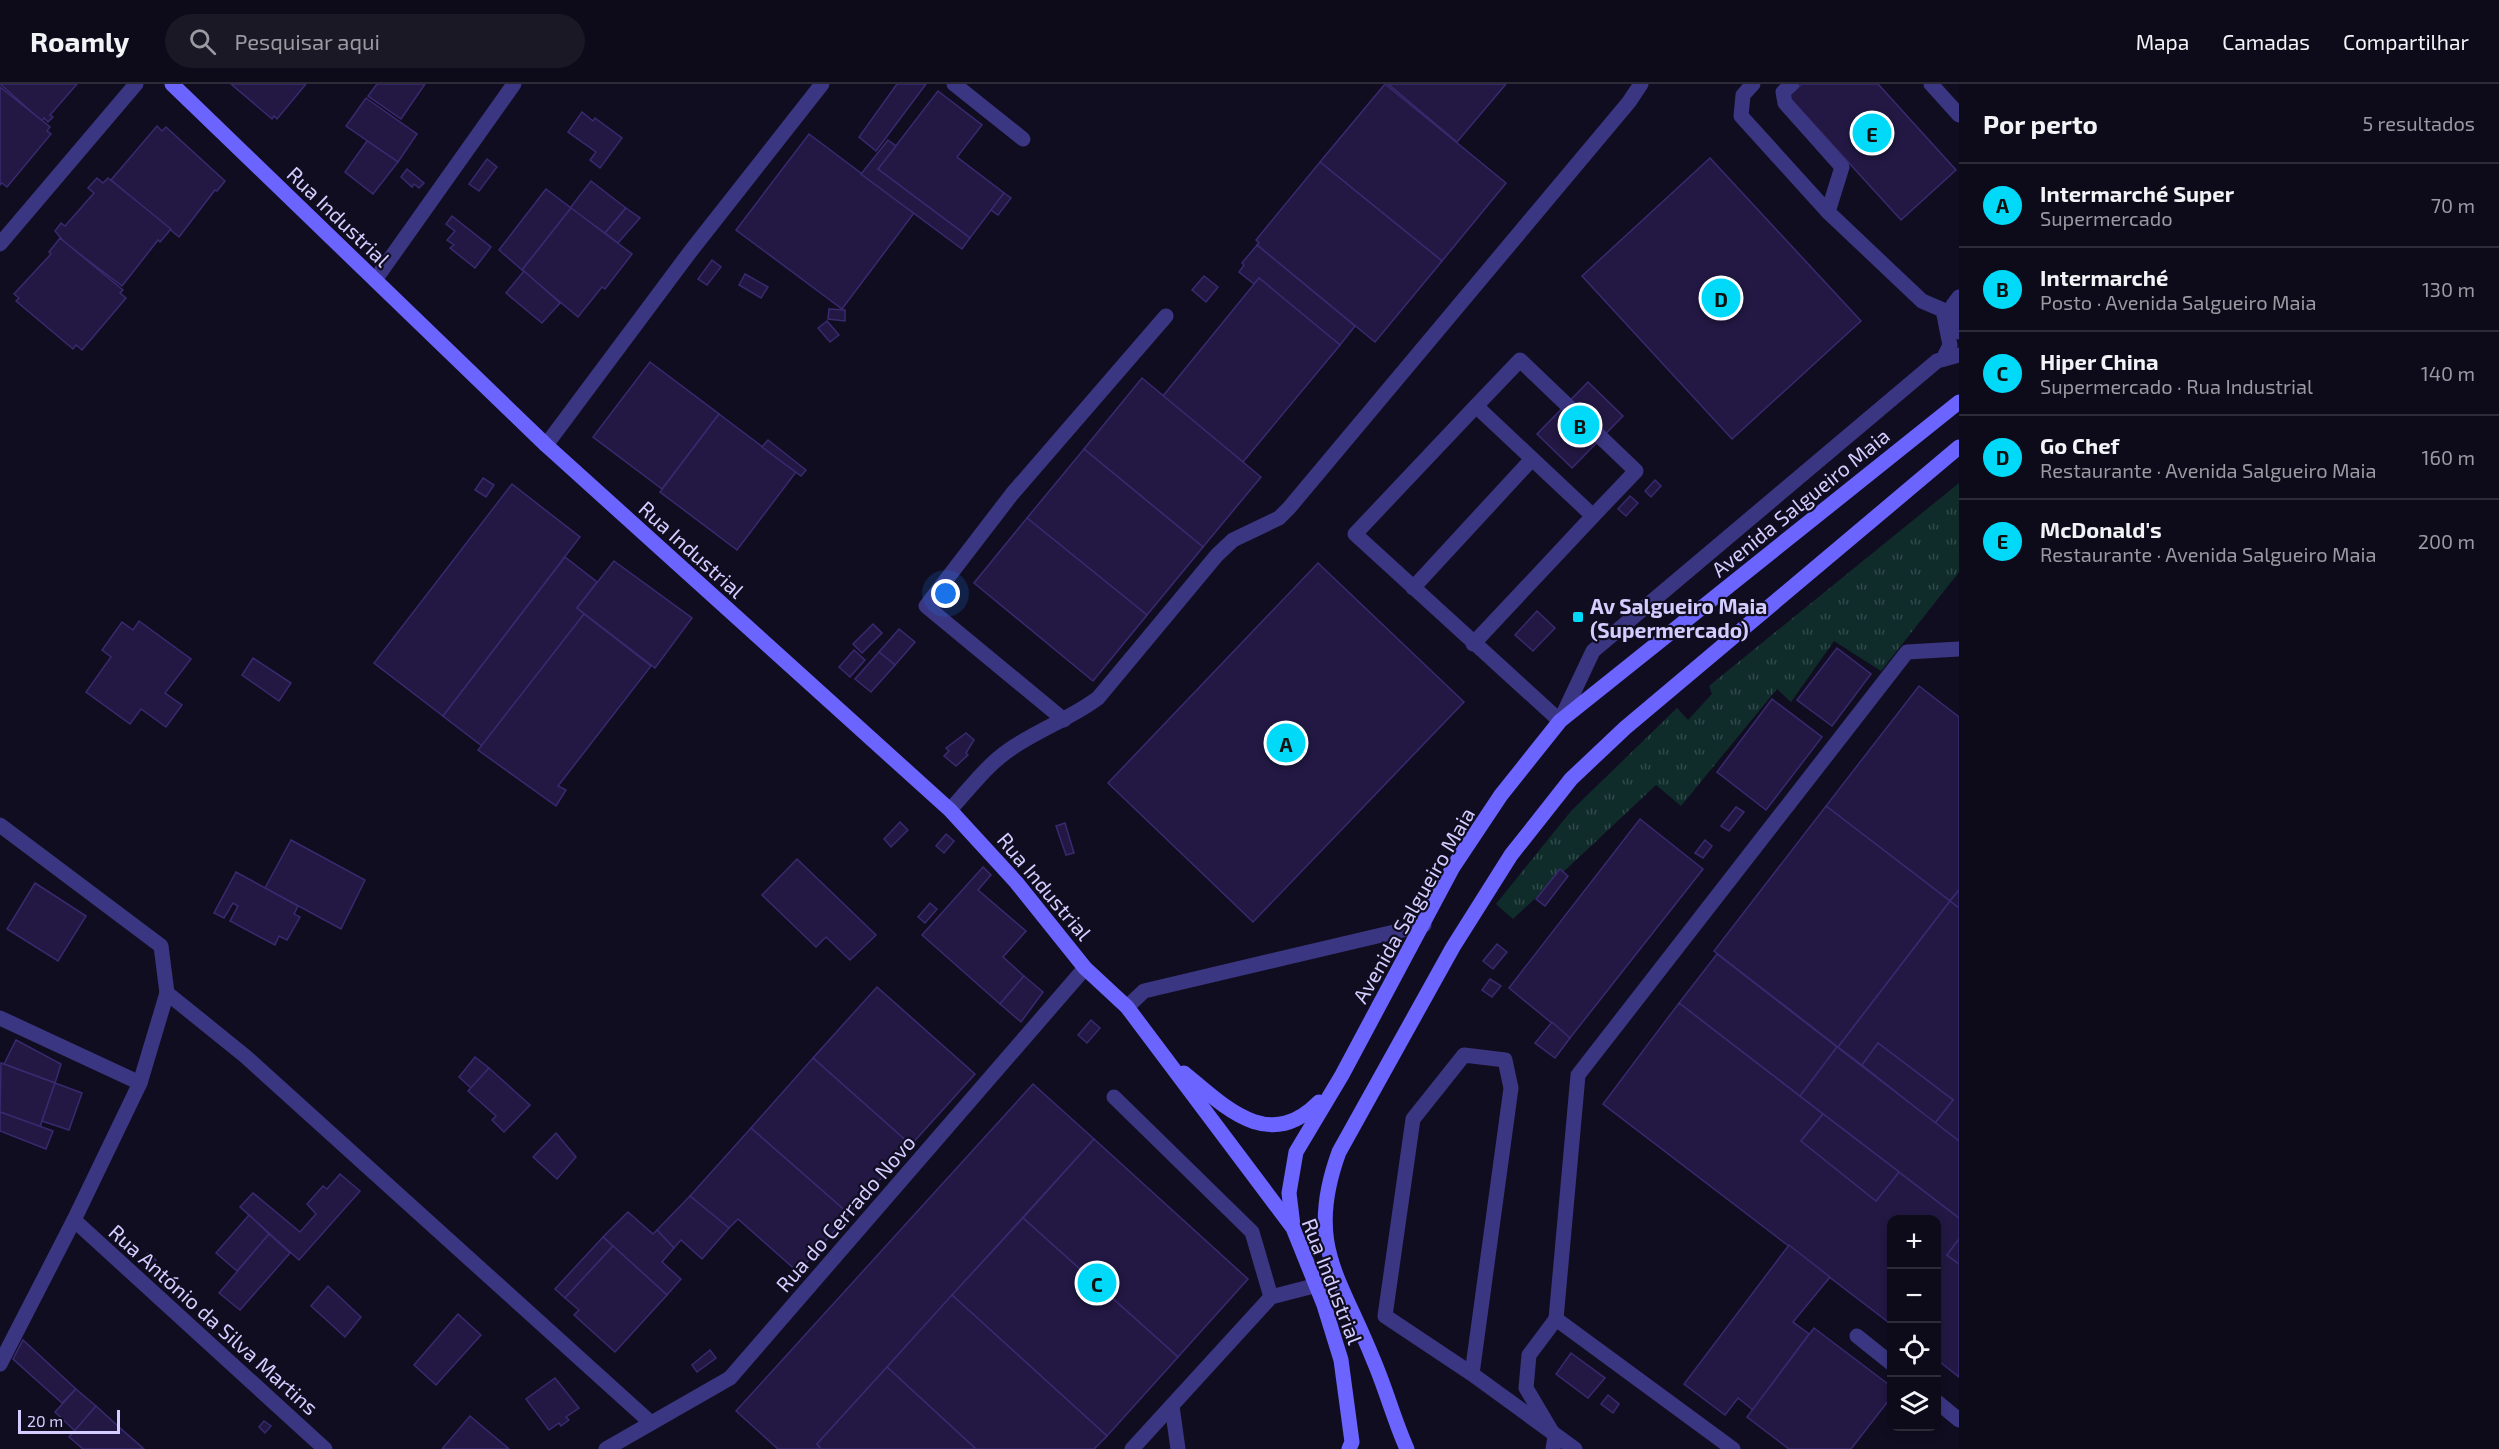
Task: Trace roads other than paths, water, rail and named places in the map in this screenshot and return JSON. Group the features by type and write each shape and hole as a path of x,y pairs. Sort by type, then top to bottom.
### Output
{"street":[{"path":"0,244 136,84"},
{"name":"Rua Industrial","path":"172,84 546,445 950,810 1016,882 1085,968 1127,1007 1168,1059 1220,1134 1263,1185 1293,1228 1316,1285 1341,1360 1352,1442 1349,1449"},
{"path":"375,280 514,84"},
{"path":"546,445 690,252 822,84"},
{"path":"954,84 1023,139"},
{"path":"950,810 993,763 1012,748 1064,720 1098,698 1217,555 1233,540 1279,518 1289,508 1629,102 1641,84"},
{"path":"1753,84 1743,95 1741,116 1828,212 1922,301 1943,310 1950,345 1943,360"},
{"path":"1792,84 1783,92 1785,103 1842,167 1828,212"},
{"path":"1931,84 1959,115"},
{"path":"1959,297 1953,305 1959,332"},
{"path":"1064,720 926,606 1012,494 1166,316"},
{"path":"1473,644 1636,471 1520,360 1356,534 1473,644 1560,721 1593,651 1937,361 1959,355"},
{"name":"Avenida Salgueiro Maia","path":"1293,1228 1289,1193 1296,1152 1424,925 1454,867 1501,795 1560,721 1959,402"},
{"path":"1476,406 1593,516"},
{"name":"Rua Industrial","path":"1407,1449 1374,1359 1337,1280 1324,1229 1327,1184 1339,1152 1453,947 1535,821 1571,779 1625,728 1959,447"},
{"path":"1413,588 1532,459"},
{"path":"1554,1443 1526,1388 1529,1355 1556,1319 1578,1075 1907,652 1959,649"},
{"path":"0,825 161,946 167,993 140,1083 74,1220 0,1364"},
{"path":"1127,1007 1143,991 1424,925"},
{"name":"Rua do Cerrado Novo","path":"606,1449 730,1378 1085,968"},
{"path":"167,993 245,1056 650,1422"},
{"path":"0,1018 140,1083"},
{"path":"1472,1374 1511,1088 1505,1060 1464,1055 1413,1119 1385,1316 1472,1374 1554,1443 1575,1449"},
{"name":"Rua Industrial","path":"1168,1059 1227,1108 1264,1125 1280,1125 1302,1117 1332,1090"},
{"path":"1114,1097 1252,1232 1271,1297"},
{"name":"Rua António da Silva Martins","path":"74,1220 325,1449"},
{"path":"1132,1449 1271,1297 1337,1280"},
{"path":"1556,1319 1733,1449"},
{"path":"1857,1336 1887,1360"},
{"path":"1941,1405 1959,1420"},
{"path":"1172,1406 1178,1449"}],"place":[{"name":"McDonald's","path":"1872,133"},
{"name":"Go Chef","path":"1721,298"},
{"name":"Intermarché","path":"1580,425"},
{"name":"Av Salgueiro Maia (Supermercado)","path":"1578,617"},
{"name":"Intermarché Super","path":"1286,743"},
{"name":"Hiper China","path":"1097,1283"}]}
